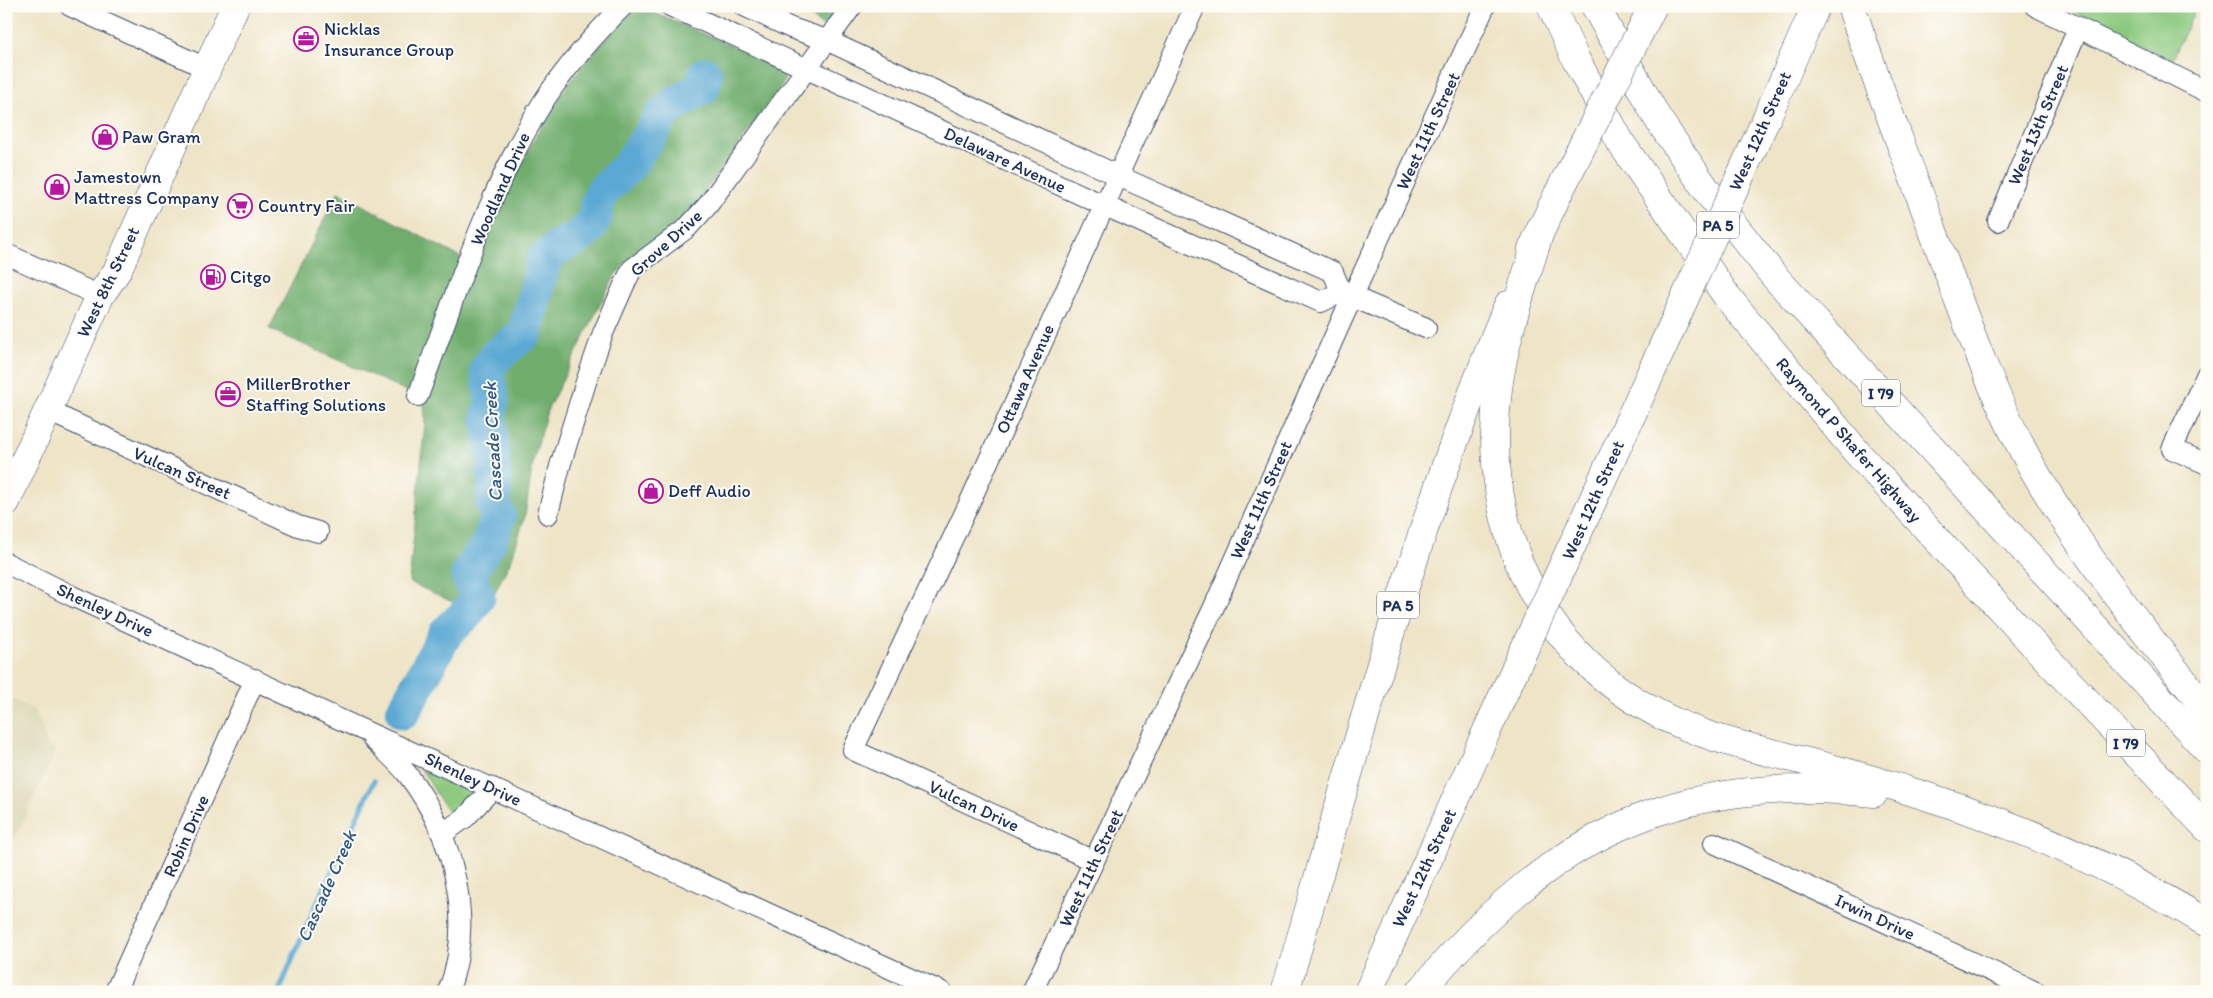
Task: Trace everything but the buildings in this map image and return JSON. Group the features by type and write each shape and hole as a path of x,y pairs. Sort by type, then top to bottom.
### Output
{"main road":[{"name":"West 8th Street","path":"6,502 100,296 117,271 235,6"},
{"name":"Raymond P Shafer Highway","path":"1551,6 1576,60 1621,143 1728,298 1860,456 2045,657 2207,828"},
{"name":"I 79","path":"1595,6 1658,119 1710,195 1774,276 2207,750"},
{"name":"PA 5","path":"1285,992 1414,555 1479,375 1541,228 1653,6"},
{"name":"West 12th Street","path":"1368,992 1816,6"},
{"path":"1851,6 1968,325 2014,432 2050,497 2086,553 2148,636 2207,710"},
{"path":"1541,228 1504,357 1495,413 1496,474 1508,535 1521,570 1543,611 1576,651 1605,678 1631,697 1679,724 1730,742 1905,789 2048,840 2124,876 2207,923"},
{"path":"1420,992 1470,936 1564,856 1610,830 1663,809 1712,796 1751,791 1815,788 1877,794 1912,800 2004,824"}],"street":[{"path":"70,6 206,68"},
{"name":"Woodland Drive","path":"418,396 464,270 526,130 568,67 623,6"},
{"name":"Delaware Avenue","path":"670,6 1103,205 1321,302 1347,294 1333,272 1117,175 826,40 792,28 744,6"},
{"name":"Grove Drive","path":"548,514 560,466 586,382 603,333 632,269 688,228 708,205 852,6"},
{"name":"Ottawa Avenue","path":"853,750 968,506 1103,205 1195,6"},
{"name":"West 11th Street","path":"1032,992 1213,609 1347,294 1485,6"},
{"path":"2035,6 2207,92"},
{"name":"West 13th Street","path":"1998,221 2078,28"},
{"path":"6,254 100,296"},
{"path":"1347,294 1426,328"},
{"path":"2207,374 2172,449 2207,464"},
{"name":"Vulcan Street","path":"48,411 298,526 318,532"},
{"name":"Shenley Drive","path":"6,563 72,596 365,731 942,992"},
{"name":"Robin Drive","path":"115,992 255,679"},
{"path":"365,731 408,775 442,834 453,866 460,912 457,959 448,992"},
{"name":"Vulcan Drive","path":"853,750 1094,861"},
{"path":"442,834 466,817 493,788"},
{"name":"Irwin Drive","path":"1714,843 2036,992"}],"shaded area":[{"path":"6,696 36,711 48,746 56,750 6,857"}],"green space":[{"path":"638,6 779,66 784,73 784,82 681,222 659,239 635,253 615,275 547,411 533,462 525,516 512,558 483,616 409,582 425,424 424,405 418,396 269,329 338,192 460,257 468,283 522,163 554,106 572,79 593,53"},
{"path":"787,6 837,6 830,22 822,26 813,18"},
{"path":"2063,6 2197,6 2172,60"},
{"path":"422,770 470,792 470,799 458,812 453,814 448,812"}],"waterway":[{"name":"Cascade Creek","path":"403,712 446,633 466,614 478,597 468,574 489,542 499,516 493,505 495,483 489,417 492,399 487,369 496,356 525,333 544,260 558,247 579,237 590,227 603,191 630,164 662,116 672,106 703,87 705,74"},
{"name":"Cascade Creek","path":"279,992 313,912 374,781"}],"place":[{"name":"Nicklas Insurance Group","path":"306,39"},
{"name":"Paw Gram","path":"105,137"},
{"name":"Jamestown Mattress Company","path":"57,187"},
{"name":"Country Fair","path":"240,206"},
{"name":"Citgo","path":"213,277"},
{"name":"MillerBrother Staffing Solutions","path":"228,394"},
{"name":"Deff Audio","path":"651,491"}]}
